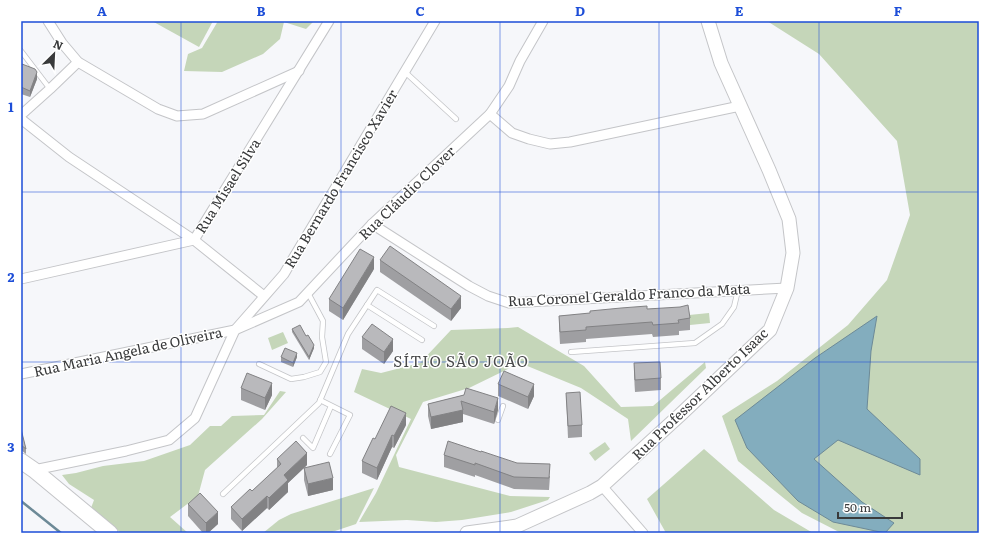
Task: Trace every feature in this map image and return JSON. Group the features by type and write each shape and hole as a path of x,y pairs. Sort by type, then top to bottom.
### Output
{"main road":[{"name":"Rua Professor Alberto Isaac","path":"467,533 517,526 590,493 602,486 770,330 787,288 793,253 789,219 769,170 721,63 708,21"},
{"path":"21,461 110,533"}],"street":[{"path":"48,21 62,43 78,62 158,109 177,116 203,114 299,71"},
{"name":"Rua Misael Silva","path":"21,279 194,240 329,21"},
{"name":"Rua Bernardo Francisco Xavier","path":"34,470 126,451 169,440 196,418 236,330 284,274 292,262 435,21"},
{"name":"Rua Cláudio Clover","path":"236,330 299,302 372,224 490,114 509,86 520,61 543,21"},
{"path":"21,115 78,62"},
{"path":"490,114 512,132 529,139 550,144 570,142 740,106"},
{"path":"21,119 70,157 194,240 264,296"},
{"name":"Rua Coronel Geraldo Franco da Mata","path":"372,224 469,286 488,296 509,303 787,288"},
{"name":"Rua Maria Angela de Oliveira","path":"21,374 236,330"},
{"path":"602,486 643,533"}],"lane":[{"path":"21,52 50,89"},
{"path":"405,72 456,119"},
{"path":"223,494 319,403 348,334 377,290 434,326"},
{"path":"571,352 695,343 722,324 734,307 738,290"},
{"path":"259,364 291,378 304,377 320,372 324,367 326,362 322,337 322,321 308,292"},
{"path":"367,305 422,340"},
{"path":"324,367 333,371"},
{"path":"320,400 350,415 330,454"},
{"path":"303,438 313,448 331,406"},
{"path":"498,420 503,406"}],"green space":[{"path":"152,21 213,21 199,47"},
{"path":"218,21 314,21 306,29 284,22 280,39 263,54 222,72 184,71 188,54 202,48"},
{"path":"767,21 979,21 979,533 841,533 802,513 738,461 722,416 777,381 848,325 887,280 910,215 897,141 819,54"},
{"path":"709,313 710,323 690,325 689,315"},
{"path":"518,327 584,366 621,407 653,406 705,362 706,368 631,441 628,419 581,388 520,363 469,388 423,402 396,455 399,467 510,496 550,497 548,500 511,512 462,520 436,522 407,520 359,522 376,493 411,419 354,392 362,369 381,373 420,363 451,330"},
{"path":"283,332 288,343 272,350 268,338"},
{"path":"280,391 286,392 262,419 205,470 198,496 170,517 188,533 121,533 91,508 94,500 69,484 62,475 103,466 144,461 190,445 210,426 221,426 232,416 264,415"},
{"path":"605,442 610,449 595,461 589,453"},
{"path":"704,449 774,510 813,533 666,533 647,499"},
{"path":"374,488 356,524 329,533 263,533 279,520 291,514"}],"water":[{"path":"877,316 871,351 867,409 920,459 920,475 838,440 814,459 862,502 894,523 885,533 833,522 798,501 747,448 735,420 815,358"}],"building":[{"path":"22,64 35,69 37,72 30,91 21,87"},
{"path":"390,246 461,296 451,309 380,260"},
{"path":"360,249 374,257 343,308 329,299"},
{"path":"688,305 690,318 678,320 679,323 653,325 652,322 586,327 586,330 560,332 559,316 621,308 647,306 647,309 680,307"},
{"path":"372,324 393,339 384,352 362,337"},
{"path":"300,325 306,336 308,335 314,345 309,357 292,329"},
{"path":"285,348 297,353 293,363 281,357"},
{"path":"660,362 661,378 635,380 634,363"},
{"path":"504,371 534,384 528,397 498,384"},
{"path":"247,373 272,383 265,398 241,388"},
{"path":"466,388 498,398 494,412 461,401 463,410 431,417 428,404 464,395"},
{"path":"580,392 582,425 568,426 566,393"},
{"path":"391,406 406,413 394,436 392,435 377,468 362,461 373,438 375,439"},
{"path":"21,429 26,449 21,445"},
{"path":"296,441 307,453 284,475 288,480 269,498 267,496 242,519 231,507 250,489 252,491 281,464 277,459"},
{"path":"448,441 517,463 550,464 549,478 514,477 475,463 475,465 444,455"},
{"path":"329,462 333,478 308,484 304,468"},
{"path":"200,493 218,512 206,523 188,504"}],"waterway":[{"path":"21,501 61,533"}],"district":[{"name":"SÍTIO SÃO JOÃO","path":"461,362"}]}
